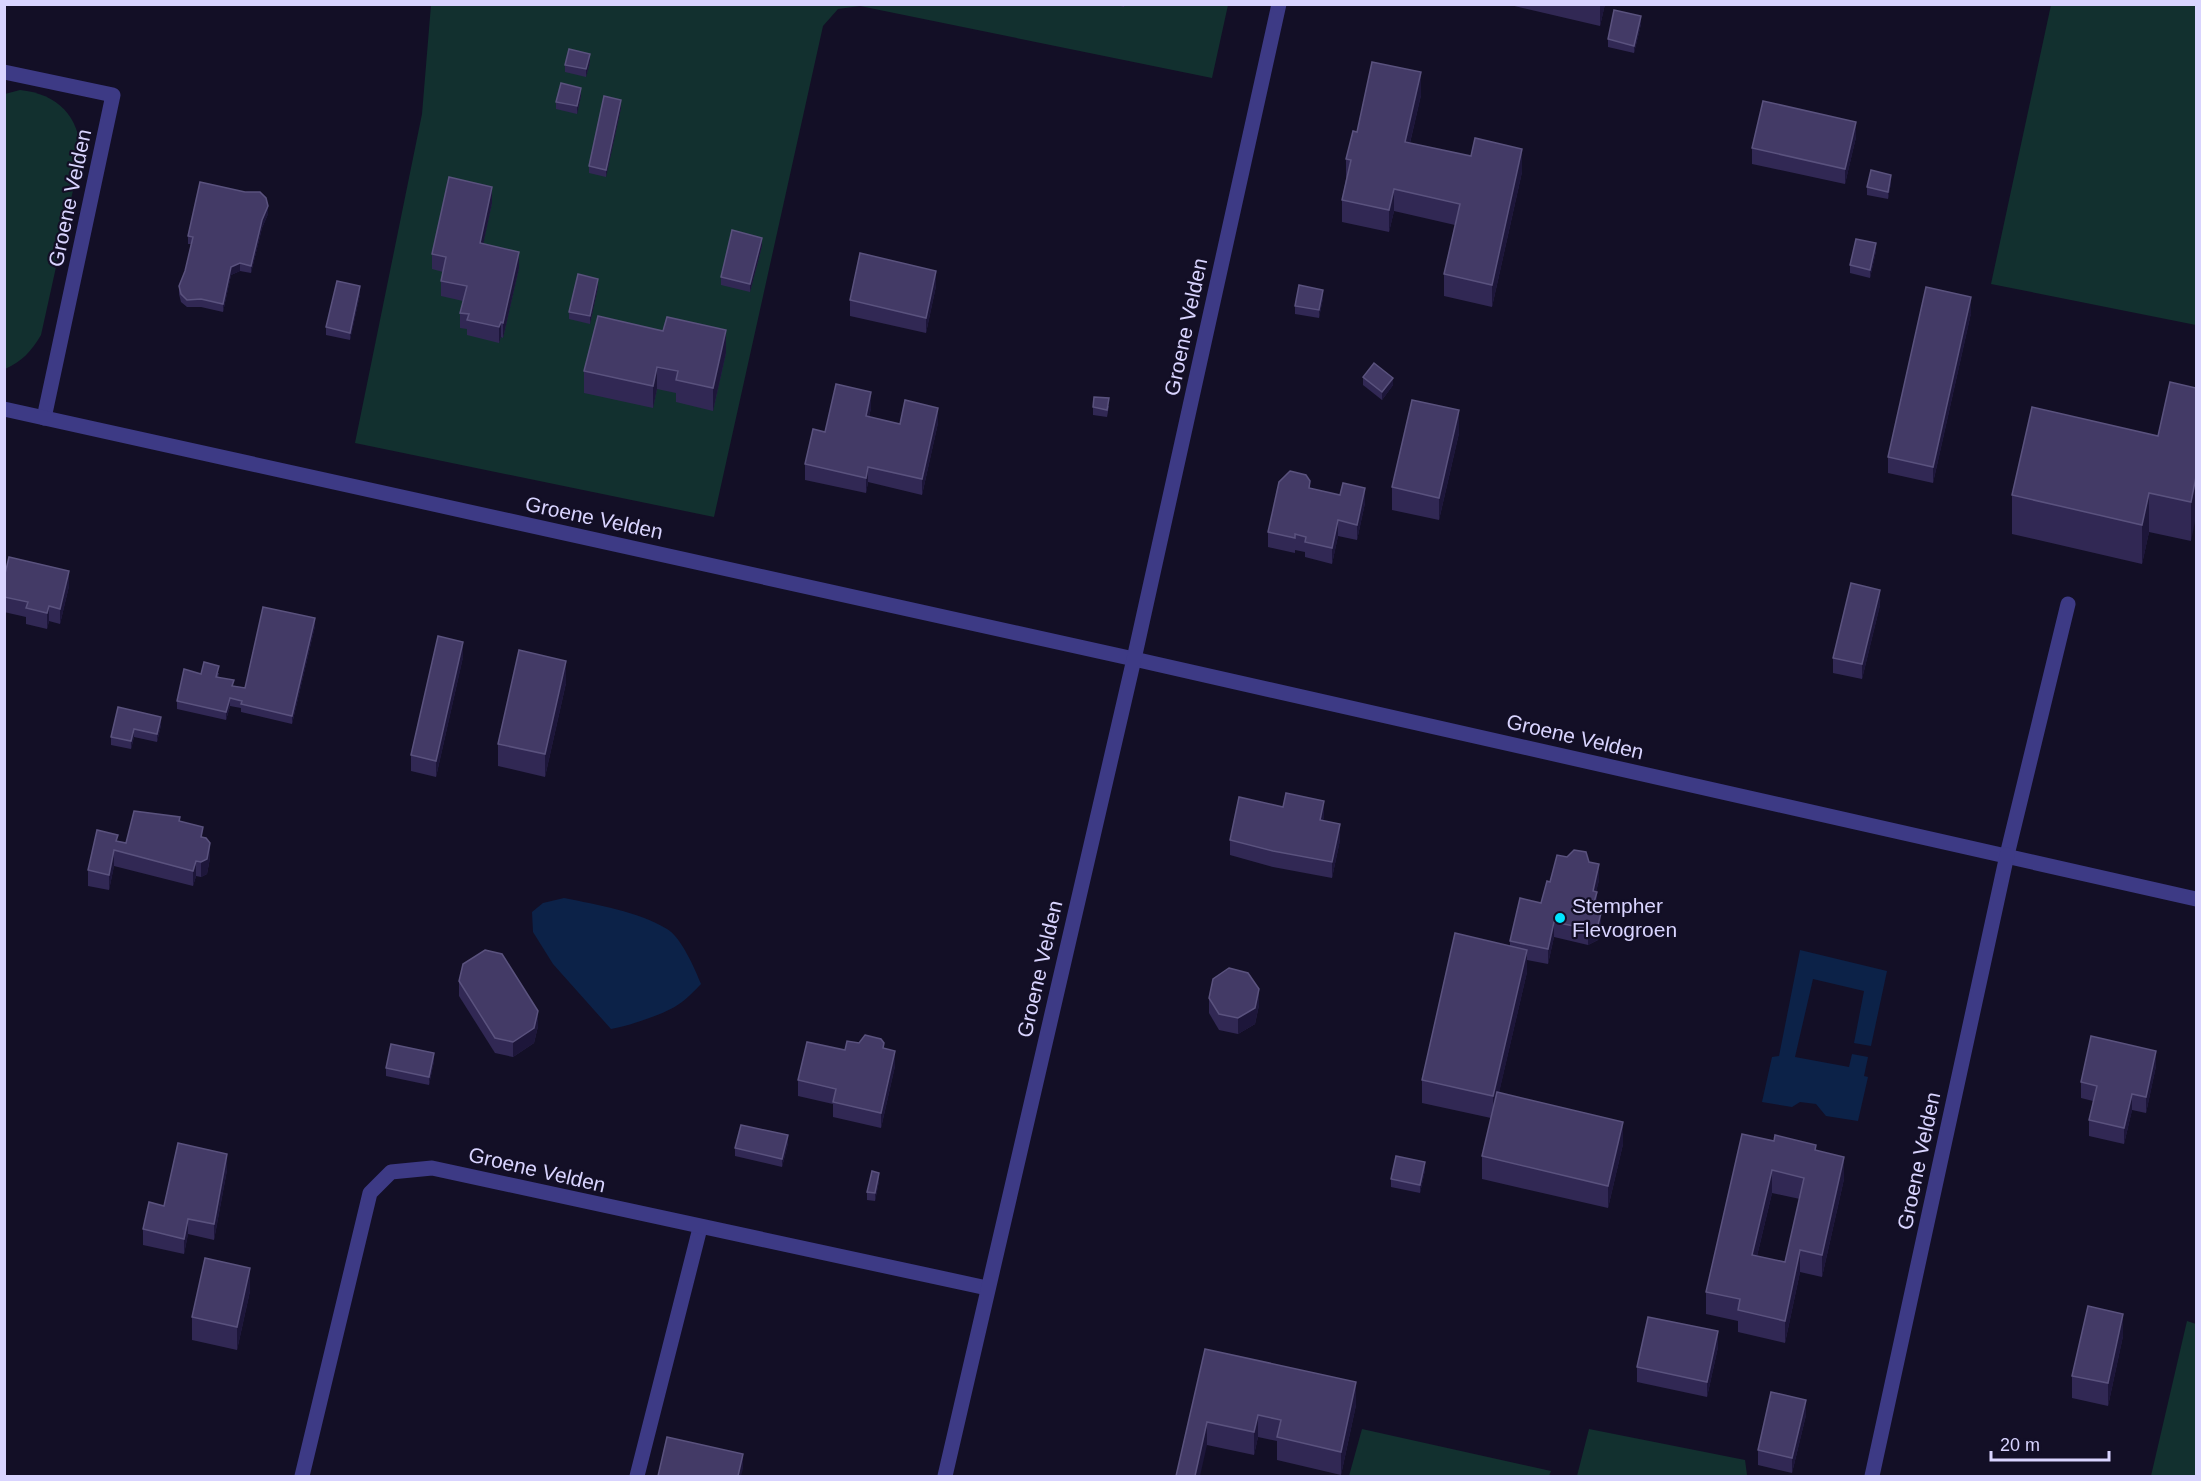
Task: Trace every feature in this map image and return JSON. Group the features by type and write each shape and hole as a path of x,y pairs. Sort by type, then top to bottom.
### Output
{"street":[{"name":"Groene Velden","path":"945,1476 1134,659 1279,4"},
{"name":"Groene Velden","path":"4,72 113,96 44,418"},
{"name":"Groene Velden","path":"4,409 1134,659 2196,899"},
{"path":"2007,855 2068,604"},
{"name":"Groene Velden","path":"1872,1476 2007,855"},
{"name":"Groene Velden","path":"302,1476 370,1193 391,1172 432,1168 700,1228 987,1288"},
{"path":"637,1476 700,1228"}],"green space":[{"path":"431,5 1228,5 1212,78 860,6 838,9 823,26 714,517 355,443 422,114"},
{"path":"2051,5 2196,5 2196,325 1991,284"},
{"path":"20,90 45,96 64,109 76,129 81,154 41,335 26,355 5,369 5,94"},
{"path":"2187,1321 2196,1324 2196,1476 2151,1476"},
{"path":"1362,1429 1551,1471 1549,1476 1349,1476"},
{"path":"1589,1429 1745,1460 1747,1475 1755,1476 1577,1476"}],"water":[{"path":"564,898 630,913 667,929 682,946 701,984 673,1008 626,1026 611,1029 553,964 533,932 532,912 543,903"},
{"path":"1800,950 1887,971 1871,1046 1854,1043 1864,991 1813,979 1795,1057 1849,1067 1852,1054 1868,1057 1864,1076 1868,1077 1858,1121 1826,1116 1816,1104 1800,1102 1792,1107 1762,1102 1772,1057 1779,1056"}],"building":[{"path":"1614,10 1641,16 1634,46 1608,39"},
{"path":"569,49 590,54 586,69 565,65"},
{"path":"1372,62 1421,72 1405,142 1471,156 1475,138 1522,149 1492,285 1444,274 1460,204 1394,189 1389,210 1342,200 1351,160 1346,159 1353,131 1357,132"},
{"path":"561,83 581,88 577,106 556,102"},
{"path":"604,96 621,100 606,170 589,166"},
{"path":"1763,101 1856,122 1845,169 1752,148"},
{"path":"1871,170 1891,175 1888,192 1867,187"},
{"path":"449,177 492,187 480,243 519,252 503,323 501,322 499,327 467,320 469,314 460,313 467,286 441,281 446,257 432,254"},
{"path":"200,182 245,192 260,192 266,198 268,206 262,220 251,266 240,263 231,267 223,304 201,299 187,300 181,294 179,286 193,237 188,236"},
{"path":"732,230 762,238 750,284 721,277"},
{"path":"1856,239 1876,243 1870,270 1850,265"},
{"path":"860,253 936,271 926,318 850,300"},
{"path":"578,274 598,279 590,316 569,312"},
{"path":"337,281 360,286 350,333 326,327"},
{"path":"1299,285 1323,290 1319,310 1295,306"},
{"path":"1926,287 1971,297 1933,467 1888,457"},
{"path":"598,316 663,331 667,317 726,330 713,388 676,380 678,371 657,367 653,386 584,371"},
{"path":"1374,363 1393,378 1382,392 1363,377"},
{"path":"2170,382 2196,388 2196,477 2191,502 2149,493 2142,525 2012,495 2032,407 2158,436"},
{"path":"836,384 871,392 866,416 900,424 905,400 938,408 922,479 868,467 866,478 805,464 813,429 825,432"},
{"path":"1094,397 1109,398 1107,410 1093,407"},
{"path":"1412,400 1459,410 1439,498 1392,487"},
{"path":"1290,471 1306,475 1310,481 1309,488 1340,495 1343,483 1365,488 1357,525 1338,520 1332,548 1305,542 1306,537 1295,534 1295,538 1268,532 1279,482"},
{"path":"9,557 69,571 60,609 49,606 47,613 26,608 28,602 4,597 4,578"},
{"path":"1851,583 1880,590 1862,664 1833,658"},
{"path":"263,607 315,618 292,716 241,704 242,701 230,698 226,712 177,701 184,669 201,674 204,662 219,666 216,677 234,680 232,686 245,688"},
{"path":"438,636 463,642 436,761 411,755"},
{"path":"519,650 566,661 545,754 498,744"},
{"path":"118,707 161,717 157,734 134,729 131,741 111,737"},
{"path":"1286,793 1324,801 1320,820 1340,824 1332,862 1230,840 1239,797 1283,807"},
{"path":"134,811 180,817 179,821 203,827 201,837 206,838 210,843 207,859 201,862 196,861 193,871 114,850 109,875 88,870 97,830 118,835 116,841 126,843"},
{"path":"1574,850 1586,852 1589,862 1599,864 1593,891 1597,892 1593,906 1597,906 1601,913 1598,925 1588,929 1554,922 1548,949 1510,941 1520,898 1541,903 1547,881 1550,882 1557,855 1567,857"},
{"path":"1455,933 1527,950 1493,1096 1422,1080"},
{"path":"485,950 502,954 538,1011 534,1028 513,1042 495,1038 459,981 463,964"},
{"path":"1229,968 1248,973 1259,989 1255,1008 1238,1018 1219,1014 1209,998 1213,979"},
{"path":"865,1035 881,1039 884,1043 883,1048 895,1051 881,1113 833,1102 836,1089 798,1080 807,1042 845,1050 847,1041 859,1043"},
{"path":"2091,1036 2156,1051 2146,1097 2132,1094 2124,1128 2089,1120 2097,1086 2081,1082"},
{"path":"391,1044 434,1053 429,1077 386,1068"},
{"path":"1497,1092 1623,1122 1608,1186 1482,1156"},
{"path":"741,1125 788,1135 782,1159 735,1148"},
{"path":"1742,1134 1774,1141 1775,1135 1816,1145 1815,1150 1844,1157 1822,1255 1800,1250 1785,1321 1738,1310 1740,1299 1706,1292","holes":["1772,1170 1804,1178 1785,1262 1752,1255"]},
{"path":"178,1143 227,1154 214,1224 188,1219 184,1239 143,1229 149,1202 164,1206"},
{"path":"1396,1156 1425,1162 1420,1185 1391,1179"},
{"path":"872,1171 879,1173 875,1193 867,1192"},
{"path":"205,1258 250,1268 237,1327 192,1317"},
{"path":"2088,1306 2123,1314 2108,1383 2072,1376"},
{"path":"1648,1317 1718,1331 1707,1382 1637,1367"},
{"path":"1205,1349 1356,1382 1341,1452 1277,1437 1281,1420 1258,1415 1254,1432 1207,1422 1195,1476 1176,1476"},
{"path":"1771,1392 1806,1400 1792,1458 1758,1450"},
{"path":"667,1437 743,1454 738,1476 658,1476"}],"place":[{"name":"Stempher Flevogroen","path":"1560,918"}]}
